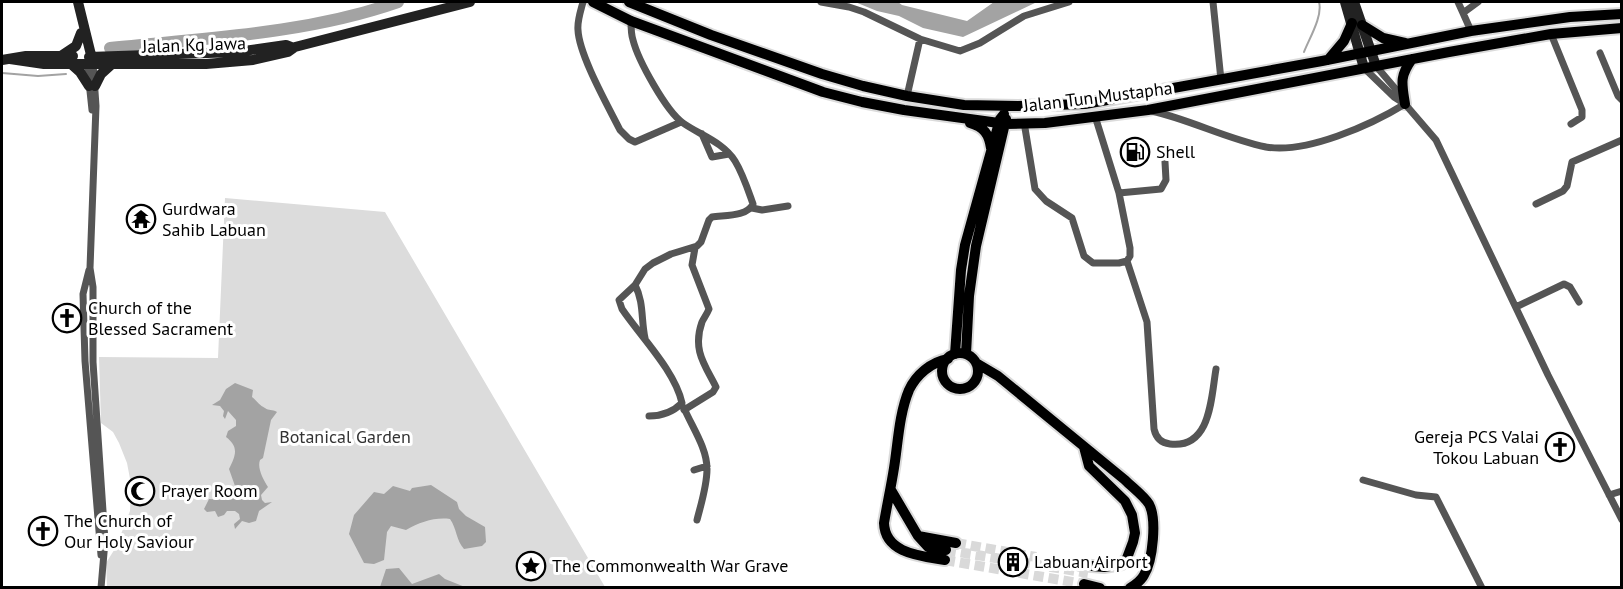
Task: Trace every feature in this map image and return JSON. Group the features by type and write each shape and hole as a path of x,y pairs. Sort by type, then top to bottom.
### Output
{"main road":[{"name":"Jalan Kg Jawa","path":"6,59 27,63 111,60 237,52 286,45 295,47 470,2"},
{"name":"Jalan Tun Mustapha","path":"594,2 631,21 823,92 862,102 930,113 1046,123 1148,110 1551,34 1622,28"},
{"path":"632,2 768,56 832,77 907,96 964,105 1085,104"},
{"path":"1345,2 1357,24 1383,38 1413,44"},
{"path":"1354,2 1357,24 1370,67"},
{"path":"79,4 89,60"},
{"path":"964,105 1003,121 1325,61 1471,31 1570,17 1622,14"},
{"path":"1325,61 1357,24"},
{"path":"84,34 111,60 92,86 66,60 84,34"},
{"path":"1405,104 1403,71 1412,59"},
{"path":"930,113 942,119 981,127 989,136 995,151"},
{"path":"976,363 978,368 976,380 967,388 961,390 950,386 943,376 944,364 956,356 995,151 1003,121"},
{"path":"995,151 1011,132 1046,123"},
{"path":"891,490 918,536 928,547 945,555 899,549 887,538 884,523 903,410 909,390 926,368 941,360 956,356 976,363 998,376 1144,498 1152,511 1153,534 1147,568 1140,580 1130,588"},
{"path":"1084,447 1089,466 1125,501 1132,515 1135,533 1127,558 1122,564 1084,569"},
{"path":"918,536 956,543"},
{"path":"1084,584 1101,588"}],"street":[{"path":"583,2 578,26 579,38 585,56 620,130 635,142 681,122"},
{"path":"821,2 864,12 920,39 960,51 986,39 1024,16 1069,2"},
{"path":"1213,2 1221,80"},
{"path":"1458,2 1471,31"},
{"path":"1463,13 1478,2"},
{"path":"631,21 633,41 655,87 681,122 729,154 740,170 753,204 752,208"},
{"path":"1551,34 1582,110 1582,117 1579,121 1571,124"},
{"path":"907,96 920,39"},
{"path":"1600,53 1618,96 1622,99"},
{"path":"89,60 94,121 90,268 93,287 93,362 105,541 101,588"},
{"path":"1370,67 1399,93 1405,104 1436,140 1622,520"},
{"path":"1370,67 1394,97 1405,104"},
{"path":"1148,110 1266,147 1279,148 1339,137 1405,104"},
{"path":"1025,128 1035,189 1046,201 1072,218 1084,256 1093,262 1119,263 1127,261 1131,256 1130,248 1119,193 1095,116"},
{"path":"702,134 712,158 729,154"},
{"path":"1536,204 1563,191 1567,186 1572,162 1622,140"},
{"path":"1119,193 1161,189 1166,180 1165,162"},
{"path":"697,520 705,489 707,466 702,446 673,382 618,303 620,298 635,285 645,269 653,263 671,254 694,248 700,242 712,216 745,213 752,208 762,210 788,206"},
{"path":"650,416 683,407 713,392 716,387 704,368 700,354 700,329 709,309 692,265 694,248"},
{"path":"1127,261 1147,322 1154,429 1160,440 1179,445 1197,437 1206,423 1216,369"},
{"path":"1516,307 1564,284 1570,286 1579,302"},
{"path":"635,285 642,307 646,343"},
{"path":"694,470 707,466"},
{"path":"1363,480 1416,495 1436,497 1482,588"},
{"path":"1609,495 1622,491"}],"green space":[{"name":"Botanical Garden","path":"225,198 385,212 605,587 107,587 106,563 116,547 130,511 131,484 127,463 119,443 113,432 101,423 99,357 218,358"}],"shaded area":[{"path":"855,2 898,2 902,5 967,21 994,2 1037,2 963,37 923,28 899,16 877,11"},
{"path":"235,383 253,390 252,397 266,409 277,412 271,420 263,458 259,463 261,474 268,487 261,495 262,500 265,503 272,502 259,511 256,521 249,523 242,521 235,529 234,524 240,519 239,514 235,511 227,511 218,517 215,511 207,512 204,509 209,499 225,500 235,486 229,469 235,455 235,448 226,437 228,431 236,426 236,420 228,411 225,419 224,411 220,406 212,405 220,400 226,389"},
{"path":"431,485 457,502 459,509 466,516 485,527 486,542 482,546 464,549 450,519 428,521 406,530 391,526 387,532 384,560 374,564 364,563 349,534 354,515 374,492 384,494 393,486 410,491 412,488"},
{"path":"399,568 412,584 439,574 465,587 380,587 386,569"}],"waterway":[{"path":"110,48 292,28 363,13 398,2"},
{"path":"1304,52 1317,21 1319,2"},
{"path":"2,73 38,76 66,74"}],"tunnel":[{"path":"956,543 1036,557"},
{"path":"946,550 1088,573"},
{"path":"945,560 1084,584"}],"place":[{"name":"Shell","path":"1135,152"},
{"name":"Gurdwara Sahib Labuan","path":"141,219"},
{"name":"Church of the Blessed Sacrament","path":"67,318"},
{"name":"Gereja PCS Valai Tokou Labuan","path":"1560,447"},
{"name":"Prayer Room","path":"140,491"},
{"name":"The Church of Our Holy Saviour","path":"43,531"},
{"name":"Labuan Airport","path":"1013,562"},
{"name":"The Commonwealth War Grave","path":"531,566"}]}
